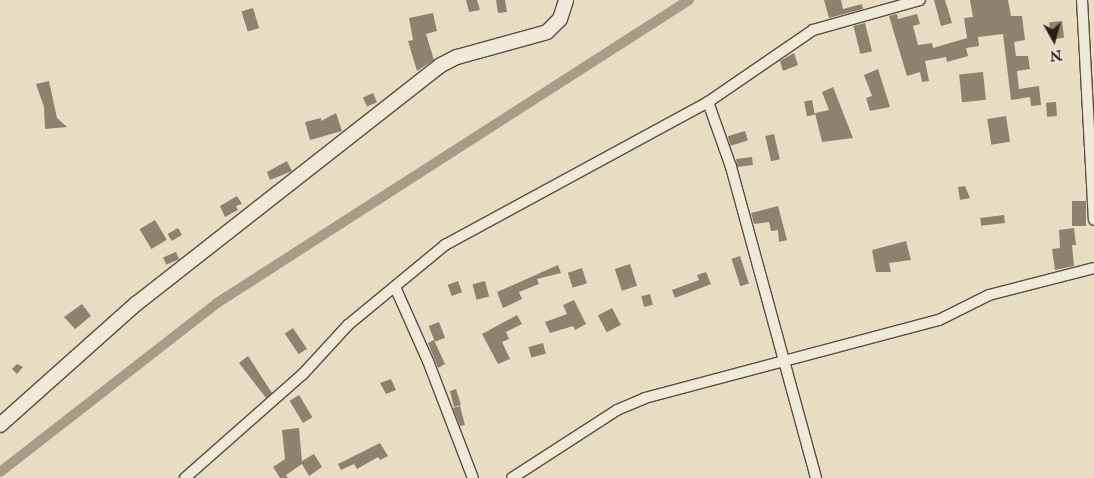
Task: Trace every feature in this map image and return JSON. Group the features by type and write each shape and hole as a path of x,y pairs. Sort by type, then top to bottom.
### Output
{"street":[{"path":"0,425 136,304 442,65 457,57 547,32 560,19 566,0"},
{"path":"185,478 303,374 348,325 444,245 708,102 813,30 920,0"},
{"path":"1082,0 1094,220"},
{"path":"708,102 731,166 786,359 816,478"},
{"path":"512,478 617,410 645,398 786,359 939,320 989,295 1094,268"},
{"path":"395,287 428,360 473,478"}],"building":[{"path":"466,0 477,0 480,10 469,12"},
{"path":"496,0 505,0 507,12 498,13"},
{"path":"824,0 841,0 843,9 862,4 863,9 829,18"},
{"path":"934,0 945,0 952,23 941,26"},
{"path":"970,0 1008,0 1011,16 1022,16 1025,40 1014,42 1016,56 1028,56 1030,69 1017,71 1019,89 1039,86 1041,105 1031,106 1030,97 1011,100 1003,34 978,37 979,46 966,48 968,56 947,62 946,57 925,61 929,81 922,82 920,72 907,76 889,16 897,14 898,19 917,14 920,24 913,26 918,45 932,43 933,48 967,38 964,18 973,17"},
{"path":"253,8 259,28 248,32 242,12"},
{"path":"433,13 437,31 426,34 434,60 417,71 408,41 413,40 409,18"},
{"path":"1062,21 1064,38 1051,39 1049,23"},
{"path":"865,23 872,51 860,54 853,26"},
{"path":"794,53 798,65 783,71 780,61"},
{"path":"878,69 890,107 870,111 866,98 872,96 864,75"},
{"path":"983,72 986,100 962,102 959,75"},
{"path":"49,81 57,118 67,127 45,129 44,107 36,84"},
{"path":"833,87 853,138 822,142 815,113 829,110 822,92"},
{"path":"373,93 377,102 367,107 363,97"},
{"path":"812,100 815,115 807,116 804,102"},
{"path":"1056,102 1057,116 1047,117 1046,103"},
{"path":"336,113 342,131 310,140 305,122 321,118 321,121"},
{"path":"1006,116 1010,142 991,145 987,119"},
{"path":"745,131 748,141 731,146 728,136"},
{"path":"774,134 780,159 771,161 765,136"},
{"path":"752,157 753,165 737,167 736,159"},
{"path":"287,161 292,171 270,180 267,172"},
{"path":"965,186 970,198 960,200 958,187"},
{"path":"237,196 242,204 236,206 238,210 225,217 220,206"},
{"path":"1072,201 1086,201 1086,226 1072,226"},
{"path":"778,206 787,240 779,242 778,230 771,231 769,222 754,224 751,213"},
{"path":"1004,215 1005,223 981,226 980,218"},
{"path":"155,220 167,240 151,249 140,229"},
{"path":"178,228 182,235 172,241 168,234"},
{"path":"1074,228 1076,245 1072,245 1074,266 1055,270 1052,249 1060,248 1059,230"},
{"path":"906,241 911,260 889,263 891,272 876,272 872,250"},
{"path":"176,252 179,259 166,265 163,257"},
{"path":"740,256 749,284 740,286 731,259"},
{"path":"630,264 637,286 622,291 615,269"},
{"path":"558,265 561,273 537,279 539,284 519,292 522,299 503,308 497,292"},
{"path":"582,268 587,283 573,288 568,273"},
{"path":"706,272 711,284 675,298 672,290 699,280 697,275"},
{"path":"458,281 462,292 452,296 448,285"},
{"path":"485,281 489,296 477,300 472,284"},
{"path":"650,294 653,305 644,307 641,296"},
{"path":"574,300 586,324 575,330 573,326 550,333 545,322 567,314 563,305"},
{"path":"82,304 91,316 75,329 64,317"},
{"path":"612,308 621,325 607,332 598,316"},
{"path":"517,315 522,324 506,332 509,339 502,342 510,359 498,364 482,334"},
{"path":"439,322 445,338 435,342 429,326"},
{"path":"293,328 307,349 299,354 285,334"},
{"path":"434,340 445,364 438,368 428,343"},
{"path":"543,343 546,354 531,358 529,347"},
{"path":"248,356 272,393 266,398 239,363"},
{"path":"17,364 23,367 17,374 12,369"},
{"path":"391,379 396,390 386,394 380,383"},
{"path":"456,389 461,405 454,407 450,391"},
{"path":"299,395 312,417 303,423 290,401"},
{"path":"460,406 465,425 460,426 453,408"},
{"path":"299,428 302,461 314,454 322,467 309,476 302,464 286,475 288,478 280,478 273,467 285,459 282,430"},
{"path":"380,443 388,456 380,460 378,457 357,469 354,464 341,470 338,464"}],"waterway":[{"path":"0,472 217,303 689,0"}]}
